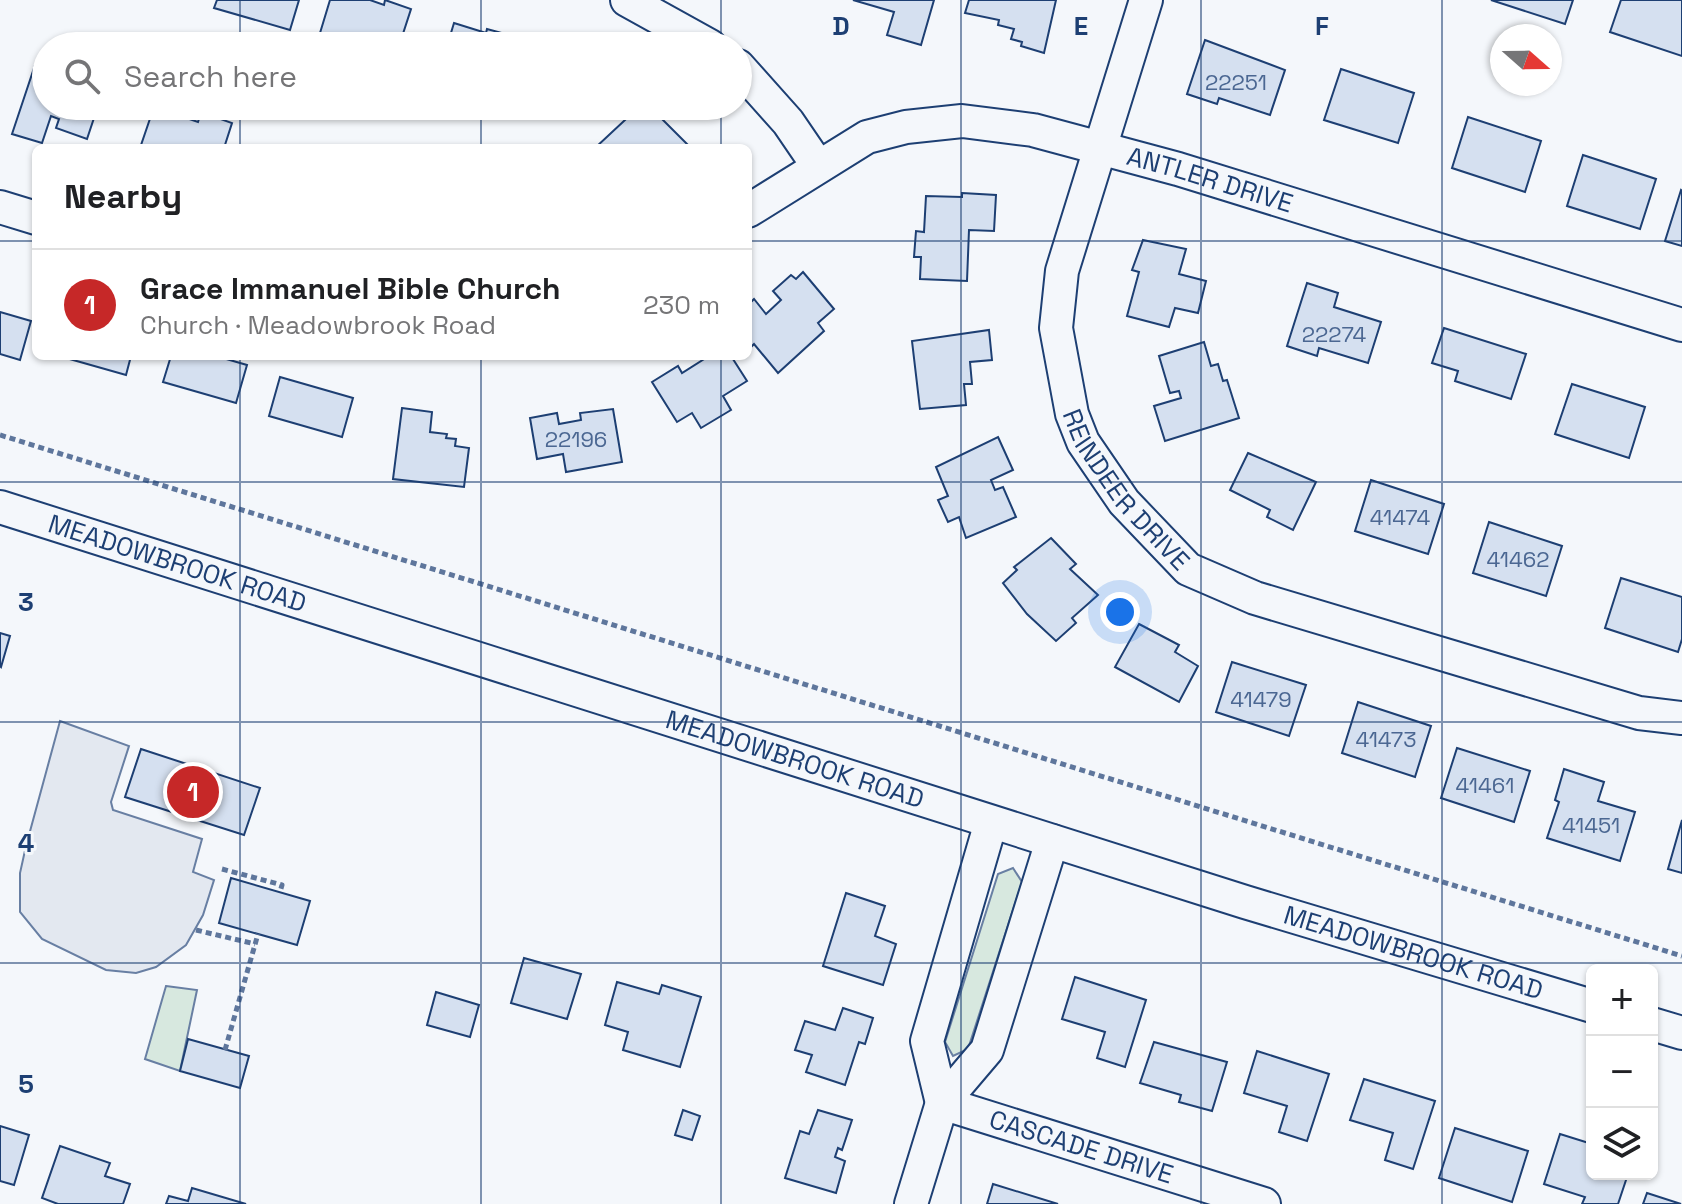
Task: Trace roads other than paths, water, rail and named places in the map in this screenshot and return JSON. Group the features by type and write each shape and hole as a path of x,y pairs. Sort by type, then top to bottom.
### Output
{"street":[{"path":"627,0 685,32"},
{"name":"REINDEER DRIVE","path":"1146,0 1062,271 1056,328 1059,359 1083,442 1146,529 1188,569 1255,598 1639,713 1682,718"},
{"path":"752,82 788,122 818,166"},
{"name":"ANTLER DRIVE","path":"752,208 867,137 906,127 962,121 1033,130 1178,169 1682,325"},
{"path":"0,207 32,217"},
{"name":"MEADOWBROOK ROAD","path":"0,507 991,822 1586,1004"},
{"path":"942,1103 927,1041 991,822"},
{"path":"911,1204 942,1103 987,1050 1052,841"},
{"path":"1658,1026 1682,1033"},
{"name":"CASCADE DRIVE","path":"942,1103 1264,1204"}],"place":[{"name":"Grace Immanuel Bible Church","path":"193,792"}]}
